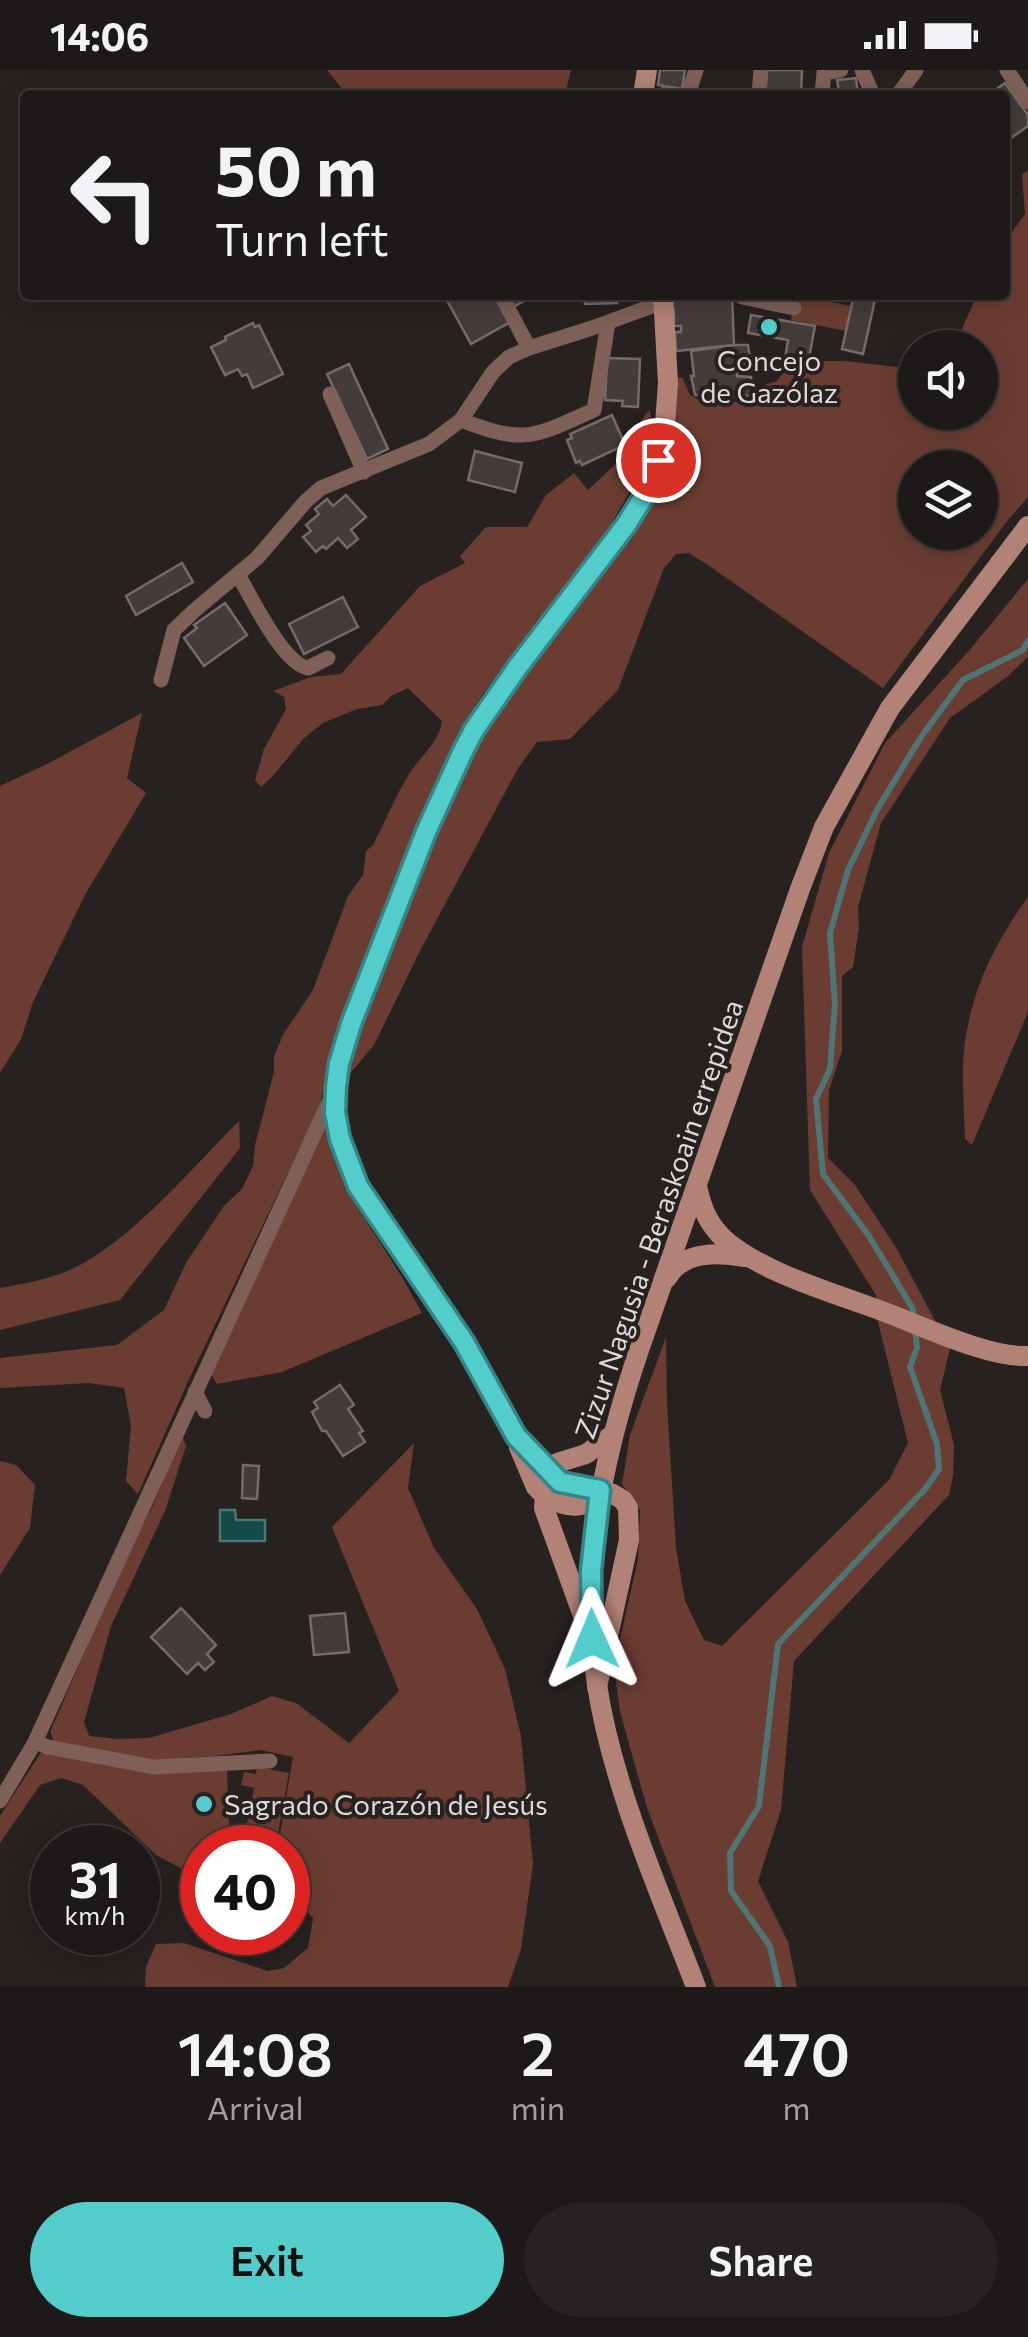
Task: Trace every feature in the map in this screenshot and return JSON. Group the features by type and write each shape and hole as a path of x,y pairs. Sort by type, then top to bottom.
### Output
{"street":[{"path":"822,90 824,73 840,70"},
{"path":"1007,70 1028,102"},
{"path":"504,300 529,348"},
{"path":"161,680 174,630 258,558 306,500 321,488 429,444 461,420 494,372 509,358 608,323 659,300"},
{"path":"597,1687 629,1540 628,1508 622,1500 600,1490 560,1482 516,1436 464,1342 358,1186 340,1139 336,1087 351,1024 452,772 474,730 648,490 664,438 668,383 663,300"},
{"path":"748,300 794,308"},
{"path":"461,420 496,434 520,437 547,432 594,410 608,323"},
{"path":"330,394 364,472"},
{"name":"Zizur Nagusia - Beraskoain errepidea","path":"696,1987 638,1834 597,1687 591,1570 600,1490 612,1435 696,1184 824,826 890,708 1028,526"},
{"path":"238,575 278,642 297,665 308,668 328,658"},
{"path":"0,1801 35,1742 336,1087"},
{"path":"696,1184 708,1222 751,1258 931,1330 1028,1356"},
{"path":"681,1231 692,1230 731,1244"},
{"path":"660,1292 672,1268 696,1257 724,1253 751,1258"},
{"path":"195,1392 205,1411"},
{"path":"592,1639 544,1508 545,1496 556,1463 586,1454 612,1435"},
{"path":"516,1436 520,1453 545,1496 570,1506 586,1504 600,1490"},
{"path":"35,1742 154,1767 270,1762"}],"shaded area":[{"path":"327,70 571,70 566,90 343,90"},
{"path":"1028,171 1028,497 998,533 998,450 898,450 898,550 986,550 883,688 708,565 689,553 676,554 664,568 618,690 570,739 537,742 517,770 374,1045 348,1076 372,997 445,811 478,739 656,488 674,443 675,379 682,377 690,395 699,400 749,403 761,386 777,381 788,367 808,369 818,361 845,361 898,367 898,430 998,430 998,330 962,330 975,300 1010,300 1010,234 1025,214 1022,174"},
{"path":"795,300 851,306 846,331 791,320"},
{"path":"650,410 652,426 643,468 605,535 483,694 458,734 416,828 343,1019 316,1114 138,1494 126,1481 131,1426 124,1388 89,1383 0,1388 0,1358 117,1345 164,1310 187,1261 224,1206 242,1189 253,1166 274,1072 274,1056 284,1033 313,990 348,896 363,875 366,851 373,845 409,774 438,735 442,721 408,688 382,705 357,709 323,723 303,739 261,787 255,780 264,749 286,709 284,697 273,691 311,677 341,674 420,586 465,563 460,556 486,527 527,527 546,495 574,473 588,490 626,454"},
{"path":"1028,579 1028,657 950,718 881,823 858,907 853,967 842,976 842,1051 829,1090 828,1158 855,1185 897,1249 950,1349 940,1390 954,1445 949,1495 794,1661 781,1810 758,1881 788,1942 797,1987 715,1987 647,1808 620,1712 614,1665 638,1560 640,1510 622,1484 630,1435 666,1337 676,1548 685,1601 704,1640 722,1646 889,1480 908,1443 878,1322 876,1295 810,1190 802,947 829,853 885,743"},
{"path":"142,713 127,778 146,793 86,893 33,1002 21,1039 0,1073 0,786"},
{"path":"1028,897 1028,1012 972,1145 965,1139 963,1084 971,1012 990,960"},
{"path":"239,1121 240,1148 120,1300 0,1330 0,1288 63,1273 103,1251 165,1198"},
{"path":"325,1126 345,1188 422,1313 282,1372 217,1384 211,1374"},
{"path":"182,1435 186,1446 165,1511 111,1626 84,1722 89,1736 149,1738 231,1714 272,1696 296,1703 349,1743 399,1691 332,1527 414,1443 408,1488 434,1548 477,1609 505,1669 521,1736 533,1864 521,1949 508,1987 145,1987 146,1967 151,1955 160,1955 160,1944 180,1943 180,1955 220,1955 268,1971 284,1968 300,1955 310,1955 313,1918 310,1825 282,1825 293,1757 261,1750 153,1760 54,1741 50,1732 122,1566"},
{"path":"0,1461 16,1465 35,1485 30,1528 0,1575"},
{"path":"42,1751 227,1771 229,1825 180,1825 180,1868 160,1857 160,1825 125,1825 83,1785 61,1778 40,1785 0,1843 0,1816"},
{"path":"257,1767 289,1773 279,1825 247,1825 254,1788 241,1785 244,1772 256,1774"}],"water":[{"path":"220,1510 235,1510 236,1520 265,1520 265,1541 220,1541"}],"building":[{"path":"660,70 685,70 682,89 658,85"},
{"path":"766,70 802,70 801,90 764,90"},
{"path":"856,78 857,90 839,90 837,80"},
{"path":"1005,83 1028,115 1028,126 1010,139 1010,90 995,90"},
{"path":"447,300 501,300 512,321 471,344"},
{"path":"585,300 617,300 617,303 585,304"},
{"path":"671,300 732,300 734,345 676,351 675,332 681,332 681,326 674,326 674,310 670,310"},
{"path":"853,300 875,300 863,354 842,349"},
{"path":"751,315 815,326 808,363 785,359 788,340 748,333"},
{"path":"253,323 255,327 259,325 283,374 253,388 247,374 242,376 238,369 225,375 211,347"},
{"path":"748,345 751,364 738,365 737,376 751,377 750,396 695,395 691,351"},
{"path":"607,358 640,359 638,407 605,400"},
{"path":"349,364 388,449 367,459 327,374"},
{"path":"612,415 625,445 582,465 580,461 576,463 567,440 572,438 570,434"},
{"path":"475,451 522,463 515,492 468,480"},
{"path":"346,495 366,517 351,530 358,539 347,548 338,538 316,552 303,537 311,531 306,525 319,514 315,509 327,499 333,506"},
{"path":"182,563 193,582 136,615 126,596"},
{"path":"343,597 358,627 304,654 289,624"},
{"path":"225,603 247,635 204,666 184,638 197,628 194,625"},
{"path":"340,1385 354,1405 348,1409 363,1431 359,1433 365,1442 343,1456 312,1412 318,1408 314,1402"},
{"path":"243,1465 259,1466 257,1499 242,1498"},
{"path":"181,1608 216,1645 207,1654 214,1662 205,1670 198,1663 187,1674 151,1637"},
{"path":"345,1613 349,1652 314,1655 310,1616"}],"waterway":[{"path":"779,1987 770,1946 731,1891 730,1853 759,1806 778,1644 926,1488 939,1469 937,1444 910,1367 917,1348 913,1309 869,1236 823,1174 816,1099 830,1069 835,1003 830,933 848,870 878,808 921,737 963,680 1023,650 1028,641"}],"place":[{"name":"Concejo de Gazólaz","path":"769,327"},
{"name":"Sagrado Corazón de Jesús","path":"204,1804"}],"route":[{"path":"592,1639 591,1570 600,1490 560,1482 516,1436 464,1342 358,1186 340,1139 336,1087 351,1024 452,772 474,730 517,668 626,525 648,490 658,460"}]}
